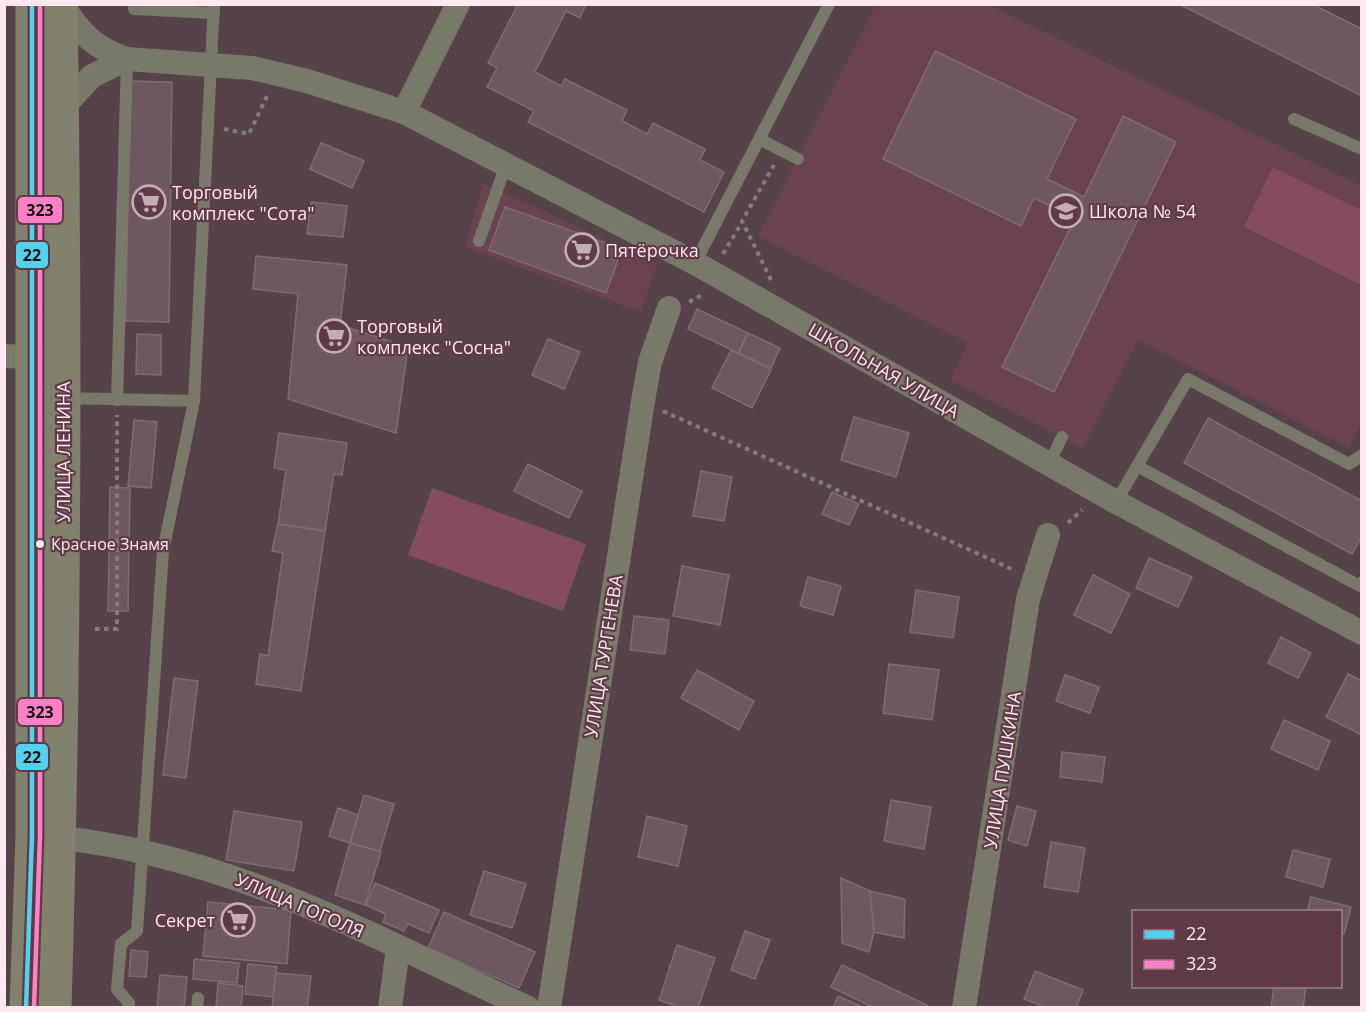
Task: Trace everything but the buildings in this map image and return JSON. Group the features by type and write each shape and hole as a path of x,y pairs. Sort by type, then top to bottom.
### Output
{"main road":[{"name":"УЛИЦА ЛЕНИНА","path":"26,1008 32,824 19,356 32,4"},
{"name":"УЛИЦА ЛЕНИНА","path":"55,1008 60,838 64,398 62,4"}],"street":[{"name":"ШКОЛЬНАЯ УЛИЦА","path":"62,4 78,29 92,43 127,59 252,68 307,81 404,112 506,165 707,263 1116,502 1362,633"},
{"path":"404,112 458,4"},
{"path":"63,107 93,76 127,59"},
{"name":"УЛИЦА ТУРГЕНЕВА","path":"549,1008 643,402 650,362 669,308"},
{"name":"УЛИЦА ПУШКИНА","path":"964,1008 1028,599 1048,535"},
{"name":"УЛИЦА ГОГОЛЯ","path":"60,838 144,852 195,864 269,889 398,948 504,1002 528,1008"},
{"path":"390,1008 398,948"}],"lane":[{"path":"128,1008 129,1003 117,989 122,944 137,931 163,551 194,401 214,9 134,9 134,4"},
{"path":"707,263 759,139 829,4"},
{"path":"117,400 127,59"},
{"path":"1294,119 1362,149"},
{"path":"759,139 798,159"},
{"path":"479,242 506,165"},
{"path":"1116,502 1188,379 1349,464 1362,455"},
{"path":"64,398 194,401"},
{"path":"1049,464 1062,437"},
{"path":"1137,466 1360,586 1362,582"}],"path":[{"path":"207,125 249,134 267,94"},
{"path":"707,263 742,221 782,151"},
{"path":"742,221 775,287"},
{"path":"95,629 117,629 119,488 117,400"},
{"path":"643,402 1034,579"}],"shaded area":[{"name":"Школа № 54","path":"876,5 989,5 1361,186 1361,423 1349,448 1138,340 1083,448 950,380 968,343 758,236"},
{"path":"1273,167 1361,210 1361,285 1244,227"},
{"path":"483,183 657,264 641,312 465,247"},
{"path":"432,488 586,544 563,611 408,555"}],"transit line":[{"name":"22","path":"26,1008 32,836 32,4"},
{"name":"323","path":"34,1008 40,836 40,4"}],"place":[{"name":"Торговый комплекс \"Сота\"","path":"149,202"},
{"name":"Школа № 54","path":"1066,211"},
{"name":"Пятёрочка","path":"582,250"},
{"name":"Торговый комплекс \"Сосна\"","path":"334,336"},
{"name":"Красное Знамя","path":"40,544"},
{"name":"Секрет","path":"238,920"}]}
